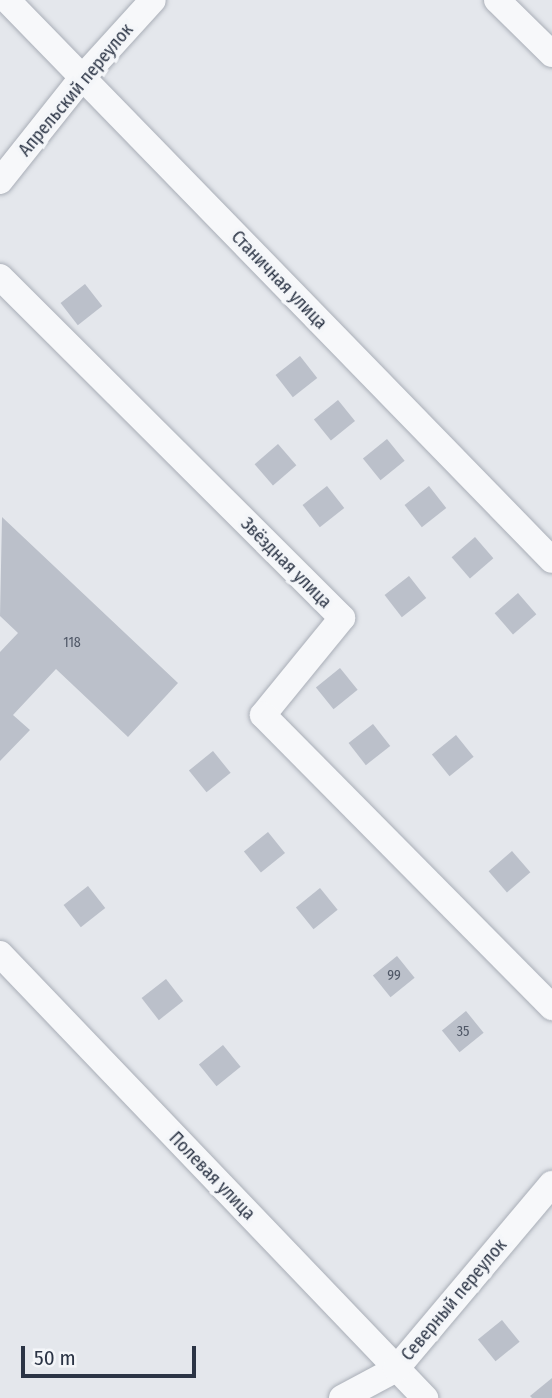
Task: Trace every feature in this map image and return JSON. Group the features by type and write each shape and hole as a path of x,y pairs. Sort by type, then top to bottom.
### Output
{"street":[{"name":"Станичная улица","path":"7,0 552,560"},
{"name":"Апрельский переулок","path":"0,181 82,78 153,0"},
{"path":"497,0 552,54"},
{"name":"Звёздная улица","path":"0,277 342,618 263,715 552,1007"},
{"name":"Полевая улица","path":"0,954 425,1398"},
{"name":"Северный переулок","path":"342,1398 396,1369 552,1184"}],"building":[{"path":"85,284 102,306 78,325 61,303"},
{"path":"300,356 317,378 293,397 276,375"},
{"path":"338,400 355,421 331,440 314,420"},
{"path":"387,439 405,461 381,480 363,459"},
{"path":"278,444 296,465 273,485 255,464"},
{"path":"327,486 344,508 320,527 303,505"},
{"path":"429,486 446,508 422,527 405,505"},
{"path":"2,517 178,683 128,737 56,669 13,715 30,730 0,761 0,652 18,633 0,616"},
{"path":"475,537 493,558 470,578 452,557"},
{"path":"409,576 426,598 402,617 385,595"},
{"path":"518,593 536,614 513,634 495,613"},
{"path":"340,668 358,690 334,709 316,688"},
{"path":"373,724 390,746 366,765 349,743"},
{"path":"456,735 474,757 450,776 432,755"},
{"path":"213,751 231,773 207,792 189,771"},
{"path":"268,832 285,853 261,872 244,852"},
{"path":"512,851 530,872 507,892 489,871"},
{"path":"88,886 105,908 81,927 64,905"},
{"path":"320,888 338,910 314,929 296,908"},
{"path":"397,956 415,978 391,997 373,976"},
{"path":"166,979 183,1001 159,1020 142,998"},
{"path":"466,1011 484,1033 460,1052 442,1031"},
{"path":"223,1045 241,1067 217,1086 199,1065"},
{"path":"502,1320 520,1342 496,1361 478,1340"},
{"path":"552,1378 552,1398 530,1396"}]}
